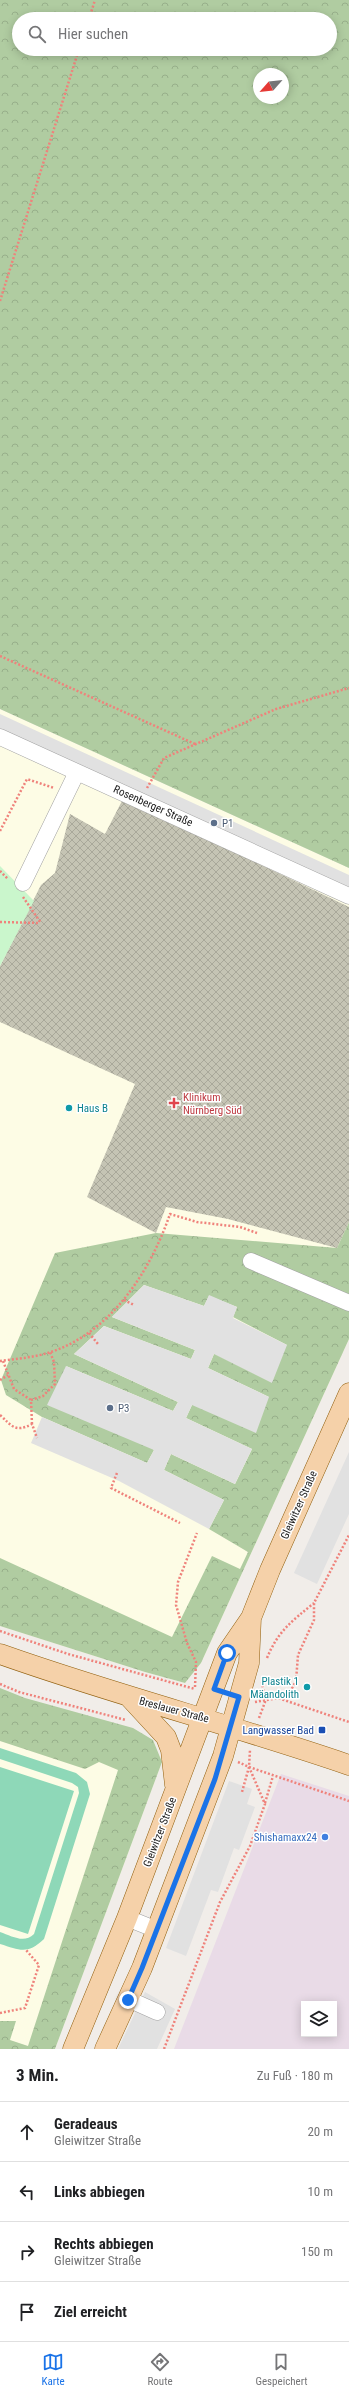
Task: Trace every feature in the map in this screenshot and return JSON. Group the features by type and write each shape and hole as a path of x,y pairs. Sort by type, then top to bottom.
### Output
{"main road":[{"name":"Gleiwitzer Straße","path":"73,2049 127,1918 203,1717 204,1689 251,1618 270,1570 349,1393"},
{"name":"Gleiwitzer Straße","path":"105,2049 128,2000 157,1930 215,1779 249,1663 251,1618"},
{"name":"Breslauer Straße","path":"0,1654 130,1698 203,1717 349,1765"},
{"path":"130,1698 156,1724 169,1742 176,1789"}],"lane":[{"name":"Rosenberger Straße","path":"0,737 349,896"},
{"path":"23,883 77,772"},
{"path":"250,1261 349,1303"},
{"path":"127,1918 157,1930"},
{"path":"128,2000 157,2012"}],"path":[{"path":"91,12 95,0"},
{"path":"0,301 77,56"},
{"path":"0,656 195,744"},
{"path":"140,800 164,758 276,709 349,688"},
{"path":"0,831 27,779 67,793"},
{"path":"0,922 41,923"},
{"path":"31,1400 14,1389 2,1361 50,1352 90,1333 124,1300 149,1264 161,1242 170,1214 197,1222 240,1227 257,1233"},
{"path":"124,1300 134,1305"},
{"path":"90,1333 98,1344"},
{"path":"31,1400 43,1396 55,1384 54,1362 50,1352"},
{"path":"0,1380 9,1375"},
{"path":"31,1400 32,1424 37,1438"},
{"path":"0,1415 13,1428 22,1429 32,1424"},
{"path":"117,1473 111,1488 180,1522"},
{"path":"197,1533 178,1582 176,1605 187,1643 196,1662 204,1689"},
{"path":"265,1663 275,1640 289,1623 314,1604 349,1535"},
{"path":"286,1699 296,1681 298,1655 314,1620 314,1604"},
{"path":"0,1631 68,1654 204,1689"},
{"path":"263,1676 264,1702 249,1752 249,1767 265,1804"},
{"path":"0,1684 18,1692 125,1719"},
{"path":"239,1697 256,1702 264,1702 278,1698 286,1699 349,1722"},
{"path":"249,1767 349,1801"},
{"path":"164,2049 220,1902 250,1846 273,1776"},
{"path":"0,2013 25,2008 39,1964 26,1950"}],"shaded area":[{"name":"Klinikum Nürnberg Süd","path":"0,709 349,868 349,1339 201,1663 185,1683 145,1672 0,1626"},
{"name":"P1","path":"0,714 349,875 349,896 0,737"},
{"path":"123,799 349,907 349,1222 337,1248 228,1219 166,1207 156,1233 87,1197 135,1084 0,1022 0,966 41,885 55,873 70,814 105,834"},
{"name":"P3","path":"144,1285 204,1306 209,1295 237,1307 233,1318 287,1345 272,1383 214,1354 208,1368 269,1397 256,1433 192,1405 186,1418 252,1449 235,1484 171,1454 164,1470 224,1500 209,1529 119,1481 31,1443 42,1417 147,1463 154,1450 47,1405 66,1366 173,1411 178,1402 74,1354 104,1326 191,1359 195,1350 112,1317"},
{"path":"349,1452 349,1514 317,1584 294,1573"},
{"path":"0,1694 153,1740 162,1762 55,2049 0,2049"},
{"path":"281,1774 349,1796 349,2049 174,2049"},
{"path":"229,1781 252,1789 247,1804 255,1807 239,1850 234,1848 218,1892 211,1890 186,1956 166,1948"},
{"path":"145,1992 175,2009 157,2049 118,2049"}],"green space":[{"path":"0,0 349,0 349,868 0,709"},
{"path":"0,866 34,901 0,966"},
{"path":"349,1222 349,1339 201,1663 185,1683 145,1672 0,1626 0,1558 172,1637 212,1556 240,1569 248,1552 209,1529 224,1500 164,1470 171,1454 235,1484 252,1449 186,1418 192,1405 269,1397 208,1368 214,1354 287,1345 233,1317 237,1307 209,1296 204,1306 144,1285 112,1317 195,1350 191,1359 104,1326 74,1354 178,1402 173,1411 66,1366 154,1450 147,1463 42,1417 6,1395 1,1380 55,1253 156,1233 337,1248"},
{"path":"0,1688 25,1698 133,1728 153,1740 162,1762 55,2049 0,2049 0,2021 16,2021 10,2040 28,2046 118,1770 99,1762 85,1769 0,1741"},
{"path":"0,1748 76,1773 87,1782 90,1794 44,1939 33,1947 23,1950 0,1944 0,1932 22,1939 30,1937 34,1934 79,1793 78,1787 72,1783 0,1759"},
{"path":"0,1767 74,1791 28,1934 0,1925"}],"place":[{"name":"P1","path":"214,823"},
{"name":"Klinikum Nürnberg Süd","path":"174,1103"},
{"name":"Haus B","path":"69,1108"},
{"name":"P3","path":"110,1408"},
{"name":"Plastik 1 Mäandolith","path":"307,1687"},
{"name":"Langwasser Bad","path":"322,1730"},
{"name":"Shishamaxx24","path":"325,1837"}],"route":[{"path":"128,2000 142,1968 223,1756 239,1697 214,1689 227,1653"}]}
